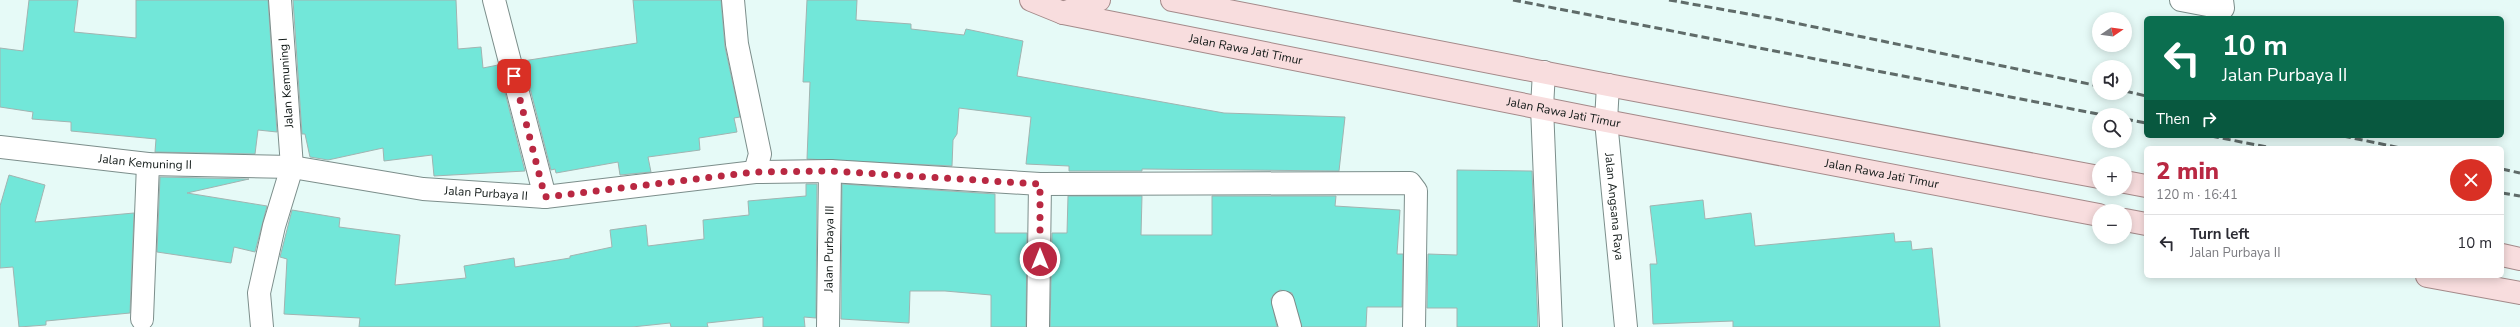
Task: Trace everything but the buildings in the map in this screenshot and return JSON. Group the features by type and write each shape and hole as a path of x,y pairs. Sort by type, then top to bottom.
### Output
{"main road":[{"name":"Jalan Rawa Jati Timur","path":"1031,0 1063,13 1542,107 1606,121 2092,214"},
{"path":"1063,13 1099,0"},
{"path":"1172,0 1544,72 1608,86 2092,176"},
{"path":"2132,183 2144,186"},
{"path":"2132,221 2144,224"},
{"path":"2504,255 2520,259"},
{"path":"2438,278 2520,293"}],"street":[{"name":"Jalan Kemuning I","path":"280,0 292,167"},
{"path":"494,0 545,197"},
{"path":"733,0 737,44 760,154 755,172"},
{"path":"2181,0 2223,8 2222,0"},
{"path":"1544,72 1542,107 1551,327"},
{"name":"Jalan Angsana Raya","path":"1608,86 1606,121 1626,327"},
{"name":"Jalan Kemuning II","path":"0,146 148,164 292,167"},
{"path":"142,319 148,164"},
{"name":"Jalan Purbaya II","path":"292,167 423,189 545,197 755,172 830,171 1040,184 1410,183 1416,191 1414,327"},
{"path":"262,327 259,293 274,226 292,167"},
{"name":"Jalan Purbaya III","path":"828,327 830,171"},
{"path":"1038,327 1040,184"},
{"path":"1282,302 1290,327"}],"railway":[{"path":"1513,0 2092,113"},
{"path":"1669,0 1771,18 2092,85"},
{"path":"2132,93 2144,96"},
{"path":"2132,120 2144,123"},
{"path":"2221,138 2262,146"},
{"path":"2353,138 2391,146"},
{"path":"2504,169 2520,173"},
{"path":"2504,193 2520,196"}],"route":[{"path":"514,76 545,197 755,172 830,171 1040,184 1040,259"}]}
